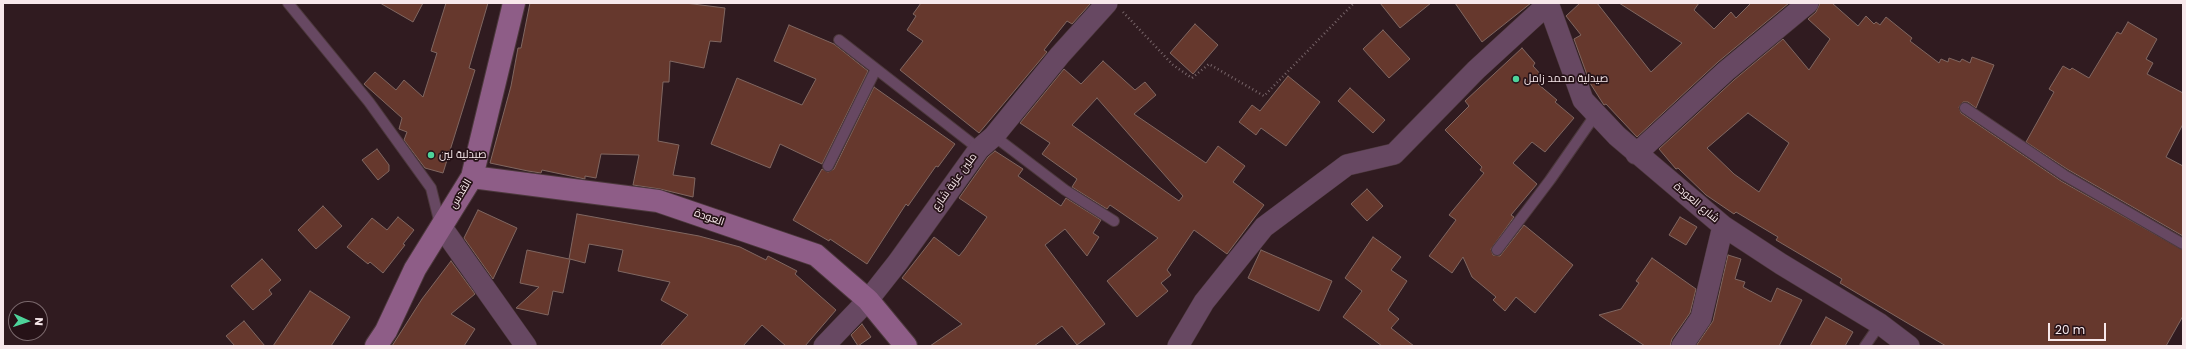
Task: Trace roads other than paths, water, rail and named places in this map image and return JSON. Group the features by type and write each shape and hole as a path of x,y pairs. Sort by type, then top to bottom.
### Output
{"main road":[{"name":"القدس","path":"376,346 386,331 415,269 472,177 514,3"},
{"name":"العودة","path":"472,177 658,201 816,255 868,300 906,346"}],"street":[{"path":"1184,344 1204,302 1264,227 1347,165 1394,154 1476,70 1548,3"},
{"name":"شارع العودة","path":"1548,3 1583,100 1636,154 1724,226 1781,264 1880,324 1909,346"},
{"path":"1636,154 1726,70 1808,3"},
{"name":"ملين عزبة شارع","path":"824,346 868,300 987,143 1060,55 1113,6"},
{"path":"441,226 526,346"},
{"path":"1682,346 1701,318 1724,226"}],"lane":[{"path":"288,3 370,102 432,188 441,226"},
{"path":"839,40 876,69 987,143 1114,221"},
{"path":"828,166 876,69"},
{"path":"1965,108 2064,176 2183,244"},
{"path":"1497,250 1596,114"},
{"path":"1865,346 1880,324"}],"place":[{"name":"صيدلية محمد زامل","path":"1516,79"},
{"name":"صيدلية لين","path":"431,155"}]}
